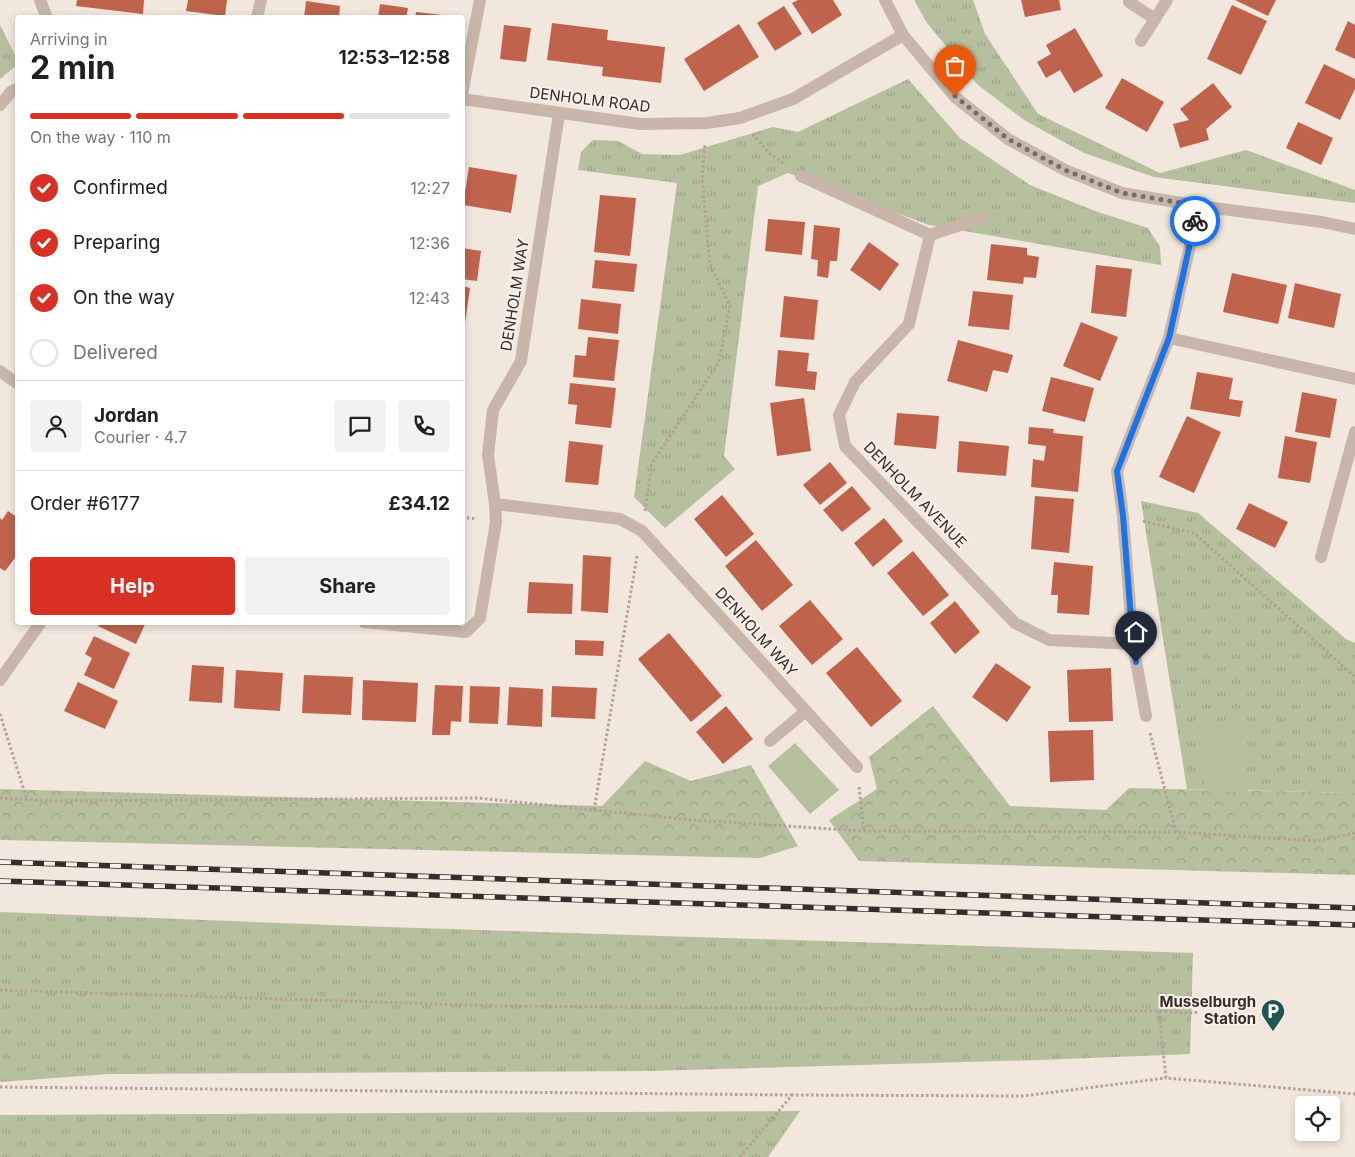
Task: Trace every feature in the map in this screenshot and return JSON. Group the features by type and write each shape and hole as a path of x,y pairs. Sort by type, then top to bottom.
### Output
{"street":[{"path":"40,0 46,15"},
{"path":"258,15 260,0"},
{"path":"465,78 480,0"},
{"path":"885,0 903,35 955,96 1008,139 1065,170 1122,193 1199,206 1322,222 1355,229"},
{"path":"1141,41 1167,0"},
{"path":"1129,2 1155,19"},
{"name":"DENHOLM ROAD","path":"465,98 559,114 640,124 707,123 740,118 794,99 903,35"},
{"path":"0,105 15,90"},
{"name":"DENHOLM WAY","path":"395,625 466,632 480,618 496,522 488,455 493,410 521,361 559,114"},
{"path":"801,176 930,235 981,218"},
{"path":"1146,716 1133,644 1123,516 1117,471 1169,338 1199,206"},
{"name":"DENHOLM AVENUE","path":"930,235 909,324 855,382 839,415 845,446 1015,623 1049,640 1133,644"},
{"path":"1169,338 1355,379"},
{"path":"0,371 15,382"},
{"path":"1321,557 1355,432"},
{"name":"DENHOLM WAY","path":"495,504 620,519 642,531 857,767"},
{"path":"0,680 39,625"},
{"path":"770,741 806,711"}],"path":[{"path":"740,118 769,153 801,176"},
{"path":"594,810 652,463 719,362 730,306 710,264 702,177 707,123"},
{"path":"1123,516 1194,533 1355,677"},
{"path":"0,714 27,800"},
{"path":"1146,716 1176,832"},
{"path":"857,767 864,831"},
{"path":"0,798 64,801 478,798 692,820 864,831 1176,832 1317,840 1355,833"},
{"path":"0,990 498,1006 1199,1012"},
{"path":"1159,1011 1166,1078"},
{"path":"0,1087 1023,1096 1166,1078 1355,1094"},
{"path":"740,1157 792,1095"}],"green space":[{"path":"914,0 973,0 985,34 1038,114 1160,173 1246,150 1355,190 1355,203 1154,177 1084,153 1024,120 977,84 927,23"},
{"path":"0,25 15,55 15,67 0,79"},
{"path":"908,79 960,138 1030,185 1095,211 1148,228 1160,247 1161,265 929,225 788,173 758,186 724,456 735,469 665,528 634,497 677,183 578,170 581,152 593,140 618,141 642,154 680,155 773,127 798,132"},
{"path":"1141,501 1198,513 1346,639 1355,643 1355,793 1187,789"},
{"path":"933,706 1010,806 1106,810 1129,788 1355,793 1355,875 859,861 829,820 877,789 869,757"},
{"path":"1199,722 1239,723 1247,792 1205,791"},
{"path":"795,743 839,790 810,814 768,766"},
{"path":"645,761 691,781 751,765 798,846 760,858 0,840 0,789 602,806"},
{"path":"0,912 357,926 1193,953 1190,1054 649,1071 109,1074 0,1082"},
{"path":"800,1111 768,1157 0,1157 0,1115"}],"building":[{"path":"77,0 144,0 143,14 76,6"},
{"path":"188,0 227,0 225,15 186,11"},
{"path":"798,0 833,0 842,15 812,34 792,3"},
{"path":"1021,0 1059,0 1061,10 1025,17"},
{"path":"1235,0 1276,0 1268,16"},
{"path":"306,1 340,6 339,15 304,15"},
{"path":"380,4 408,8 407,15 378,15"},
{"path":"1232,5 1267,21 1241,75 1207,59"},
{"path":"784,6 802,34 775,51 757,23"},
{"path":"416,12 442,15 416,15"},
{"path":"1348,21 1355,25 1355,59 1335,50"},
{"path":"552,23 608,30 607,40 665,47 661,83 602,76 603,67 547,60"},
{"path":"739,24 759,57 704,91 684,59"},
{"path":"504,25 531,28 526,62 500,59"},
{"path":"1075,28 1103,76 1074,93 1060,70 1046,78 1037,62 1051,54 1046,45"},
{"path":"1324,64 1355,79 1355,89 1340,120 1305,103"},
{"path":"1122,78 1164,102 1147,132 1105,108"},
{"path":"1213,83 1232,107 1206,129 1209,140 1180,148 1173,124 1189,120 1180,109"},
{"path":"1298,122 1333,138 1321,165 1286,148"},
{"path":"469,167 517,175 511,213 465,205"},
{"path":"600,195 636,198 630,256 594,252"},
{"path":"768,219 805,222 802,255 765,251"},
{"path":"814,225 840,228 837,261 830,261 828,278 817,276 818,260 811,259"},
{"path":"869,242 899,264 880,291 850,270"},
{"path":"991,244 1027,248 1027,255 1039,257 1036,278 1024,277 1023,284 987,280"},
{"path":"465,248 481,251 477,281 465,279"},
{"path":"595,260 637,264 634,292 592,288"},
{"path":"1096,265 1132,269 1126,317 1091,313"},
{"path":"1232,273 1287,285 1278,324 1223,312"},
{"path":"1295,283 1341,294 1334,328 1288,318"},
{"path":"465,287 470,288 465,323"},
{"path":"973,291 1013,295 1009,330 968,326"},
{"path":"784,296 818,300 814,340 780,337"},
{"path":"581,299 621,304 618,334 578,329"},
{"path":"1081,322 1118,337 1100,381 1063,366"},
{"path":"588,337 619,340 614,381 573,377 575,355 586,356"},
{"path":"958,340 1013,355 1008,373 993,370 987,392 947,381"},
{"path":"778,350 809,353 807,371 817,372 815,390 775,386"},
{"path":"1197,372 1233,378 1229,399 1243,401 1240,417 1190,409"},
{"path":"1051,377 1094,388 1085,422 1042,411"},
{"path":"570,383 616,388 611,428 575,424 577,405 568,404"},
{"path":"1302,392 1337,399 1330,438 1295,432"},
{"path":"804,398 811,451 777,456 770,403"},
{"path":"897,413 939,416 936,449 894,445"},
{"path":"1187,416 1221,432 1194,493 1159,477"},
{"path":"1029,427 1054,429 1053,433 1083,436 1078,492 1031,487 1033,459 1044,461 1046,446 1028,444"},
{"path":"1285,436 1317,442 1310,483 1278,478"},
{"path":"569,441 603,445 598,485 565,482"},
{"path":"959,441 1009,446 1006,476 957,472"},
{"path":"830,462 847,483 820,505 803,485"},
{"path":"852,486 871,509 842,532 823,510"},
{"path":"722,495 754,534 726,557 694,519"},
{"path":"1035,496 1074,499 1069,553 1031,549"},
{"path":"1249,503 1288,522 1275,548 1236,529"},
{"path":"8,511 15,516 15,558 5,571 0,568 0,518 2,520"},
{"path":"884,518 903,541 873,567 854,543"},
{"path":"756,540 793,585 762,611 725,566"},
{"path":"913,551 949,595 923,616 887,573"},
{"path":"583,555 611,557 608,613 581,611"},
{"path":"1054,562 1093,566 1089,615 1057,613 1058,595 1051,595"},
{"path":"529,582 573,584 572,614 527,613"},
{"path":"810,600 843,639 812,665 779,626"},
{"path":"955,601 980,632 955,654 930,623"},
{"path":"98,625 145,625 136,644"},
{"path":"669,633 722,696 691,722 638,659"},
{"path":"94,636 130,653 114,689 84,675 92,658 85,654"},
{"path":"575,640 604,641 603,656 575,655"},
{"path":"857,647 902,701 871,727 826,673"},
{"path":"996,663 1031,687 1007,722 972,697"},
{"path":"192,665 224,667 222,703 189,701"},
{"path":"1111,668 1113,721 1069,722 1067,670"},
{"path":"236,670 283,673 280,711 234,708"},
{"path":"304,675 353,677 351,715 302,713"},
{"path":"363,680 418,683 416,722 362,720"},
{"path":"78,682 118,701 105,729 64,711"},
{"path":"435,685 463,686 461,722 451,721 450,735 432,735"},
{"path":"470,686 500,687 498,724 469,723"},
{"path":"552,686 597,688 595,719 551,717"},
{"path":"509,687 543,689 542,727 507,725"},
{"path":"726,706 753,739 723,764 696,732"},
{"path":"1093,730 1094,780 1050,782 1048,731"}],"railway":[{"path":"0,862 1355,908"},
{"path":"0,881 1355,925"}],"way so far":[{"path":"955,96 1008,139 1065,170 1122,193 1199,206 1195,221"}],"place":[{"name":"Musselburgh Station","path":"1273,1032"}],"route":[{"path":"1136,662 1123,516 1117,471 1169,338 1195,221"}]}
